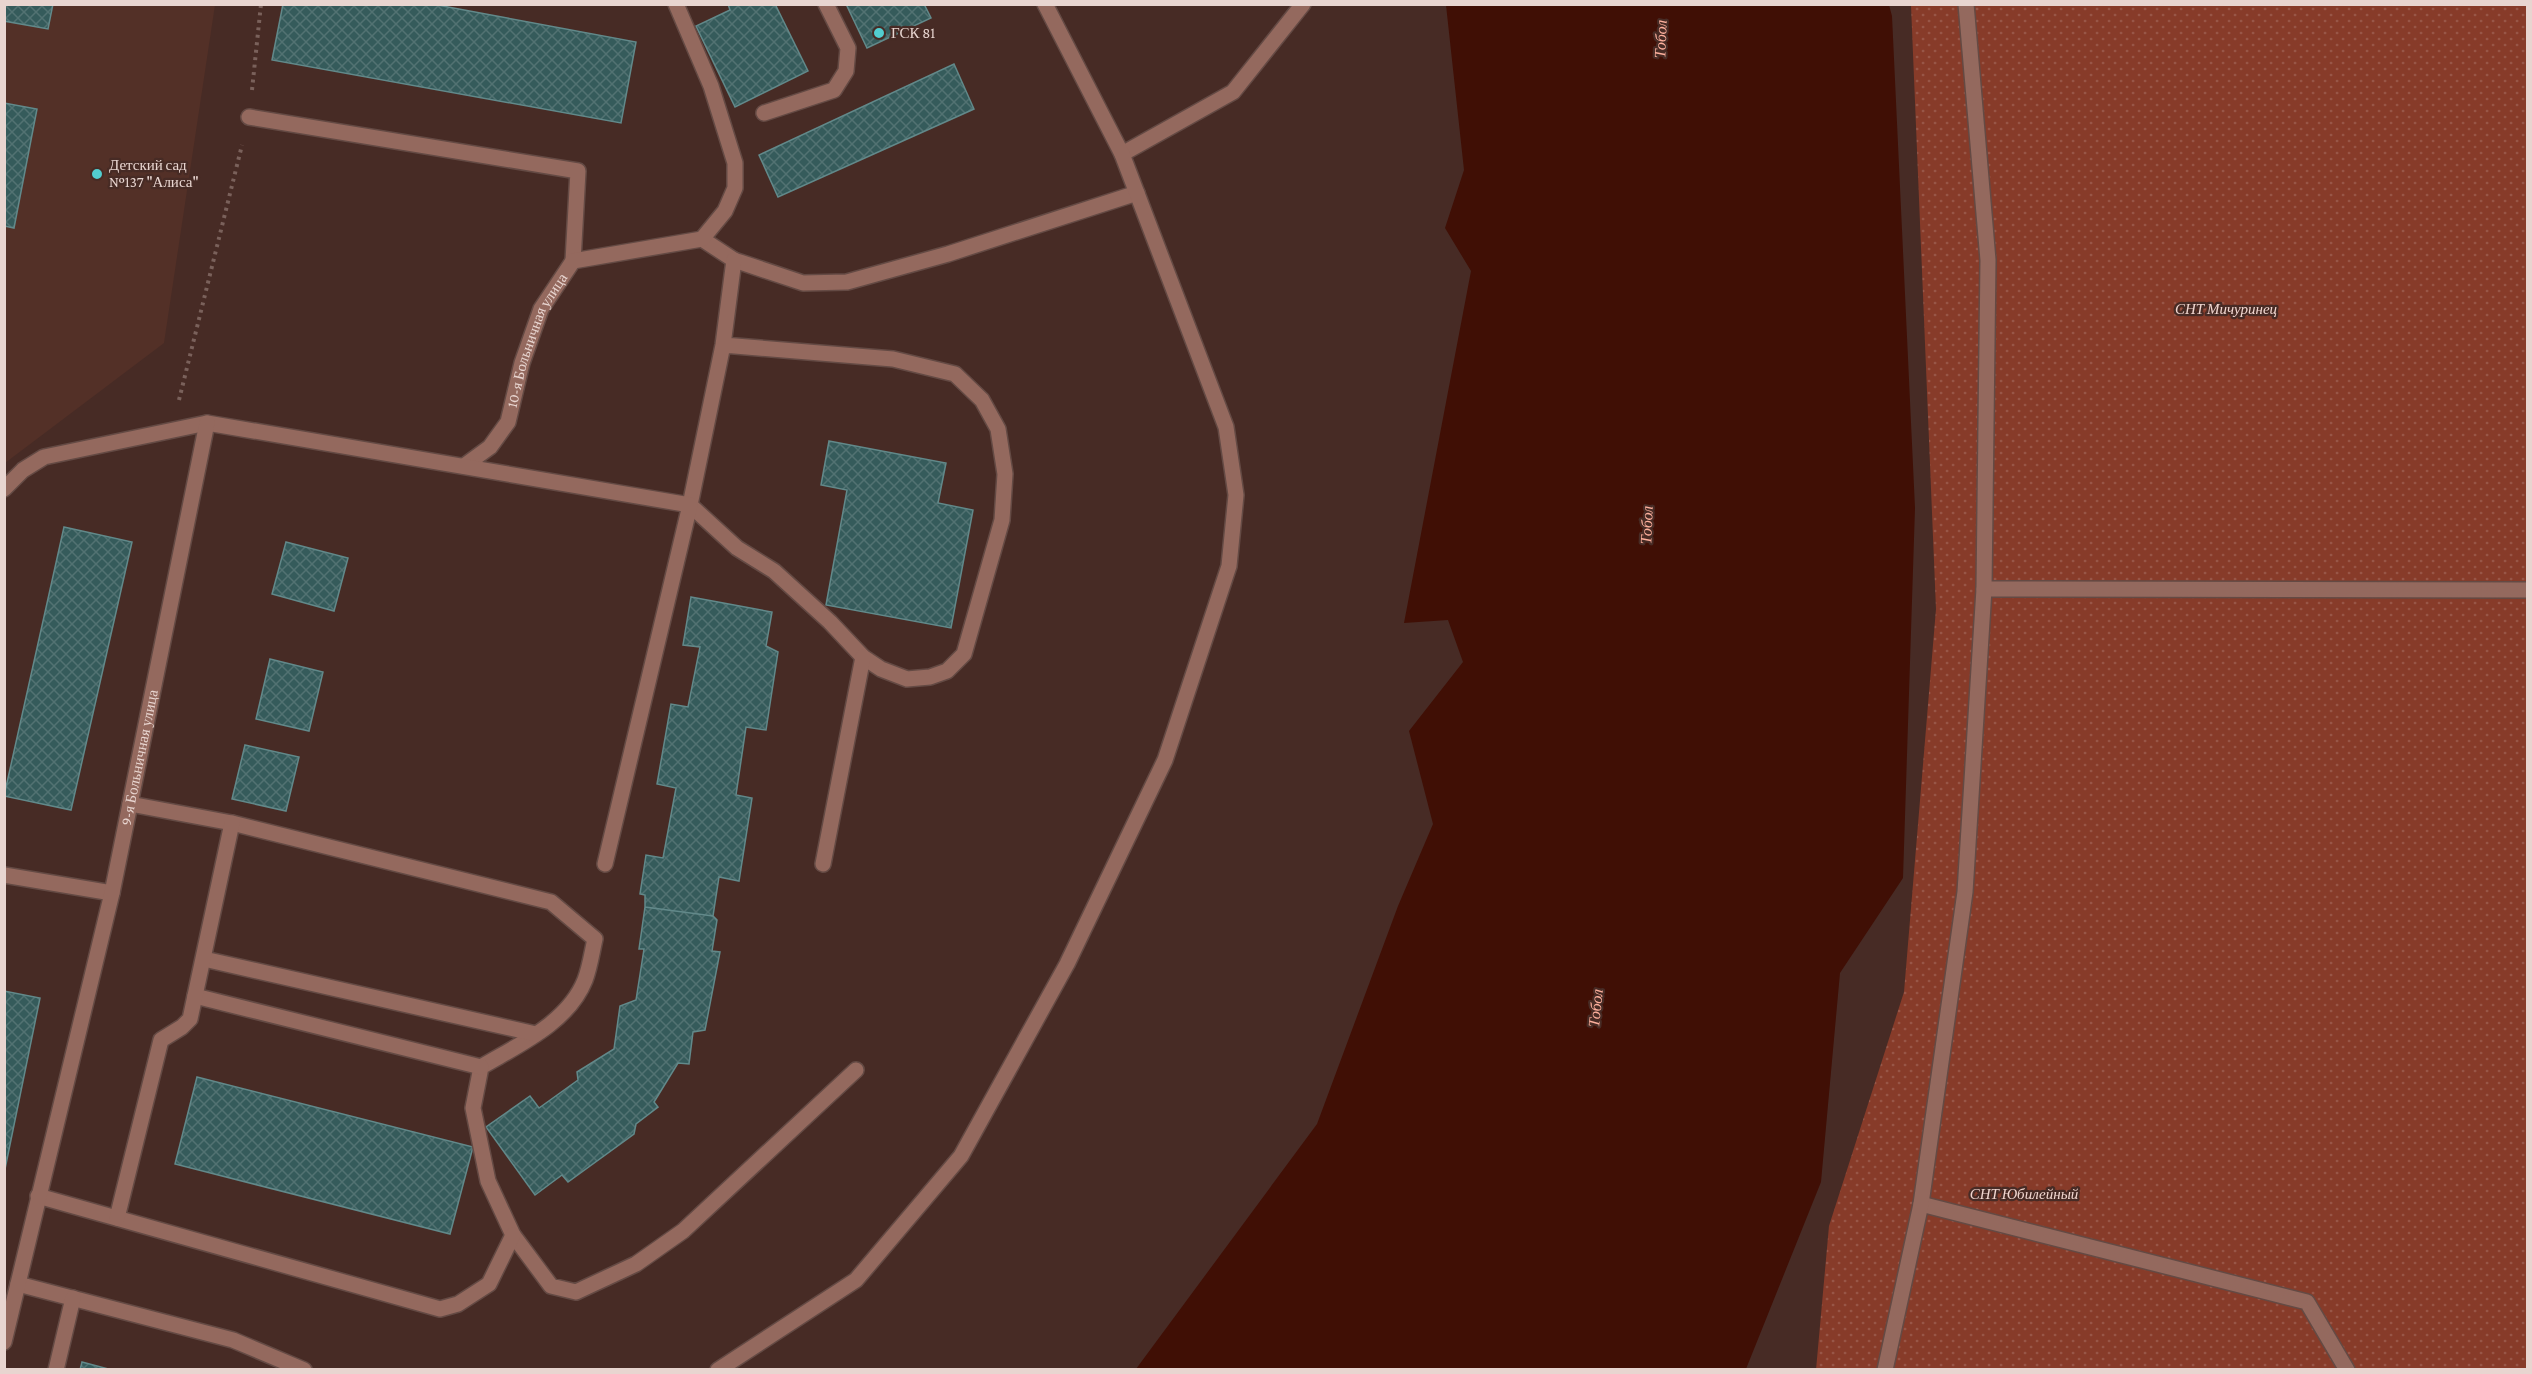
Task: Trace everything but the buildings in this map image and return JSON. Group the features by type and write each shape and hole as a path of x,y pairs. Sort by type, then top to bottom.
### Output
{"street":[{"path":"676,4 711,86 735,164 735,188 725,211 702,238 734,260 803,284 847,282 948,254 1137,193"},
{"path":"764,113 834,90 846,71 848,48 826,4"},
{"path":"718,1370 855,1280 961,1156 1067,964 1165,760 1229,566 1236,495 1226,427 1122,154 1046,4"},
{"path":"1122,154 1233,92 1303,4"},
{"path":"1885,1370 1921,1204 1965,892 1984,589 1988,260 1966,4"},
{"path":"249,117 578,171 573,261"},
{"name":"10-я Больничная улица","path":"464,466 490,447 508,422 522,363 542,309 573,261 702,238"},
{"path":"606,864 690,505 723,345 734,260"},
{"path":"4,489 23,470 44,457 207,423 690,505 737,548 774,571 831,622 863,657 880,669 907,679 930,677 947,671 964,654 1002,520 1005,474 998,429 982,400 955,374 893,359 723,345"},
{"name":"9-я Больничная улица","path":"4,1342 112,893 207,423"},
{"path":"1984,589 2528,590"},
{"path":"823,864 863,657"},
{"path":"130,804 232,823 551,902 595,939 585,981 566,1011 536,1034 481,1067 195,996"},
{"path":"117,1218 161,1040 182,1027 190,1018 232,823"},
{"path":"4,875 112,893"},
{"path":"204,959 536,1034"},
{"path":"481,1067 473,1108 488,1181 513,1235 551,1286 576,1292 626,1269 683,1231 856,1070"},
{"path":"38,1196 440,1310 458,1304 489,1284 513,1235"},
{"path":"1921,1204 2307,1302 2347,1370"},
{"path":"18,1284 233,1340 304,1370"},
{"path":"56,1370 73,1298"}],"path":[{"path":"171,431 249,117 261,4"}],"shaded area":[{"name":"Детский сад №137 \"Алиса\"","path":"5,5 215,5 164,343 5,463"}],"green space":[{"name":"СНТ Мичуринец","path":"1911,5 2527,5 2527,1369 1816,1370 1829,1226 1904,992 1936,609"}],"water":[{"name":"Тобол","path":"1446,5 1889,5 1892,16 1915,508 1903,878 1840,973 1821,1182 1746,1369 1136,1369 1317,1124 1398,906 1433,824 1409,731 1463,662 1448,620 1404,623 1471,271 1445,228 1464,170"}],"place":[{"name":"ГСК 81","path":"879,33"},
{"name":"Детский сад №137 \"Алиса\"","path":"97,174"}],"park label":[{"name":"СНТ Юбилейный","path":"2024,1194"}]}
